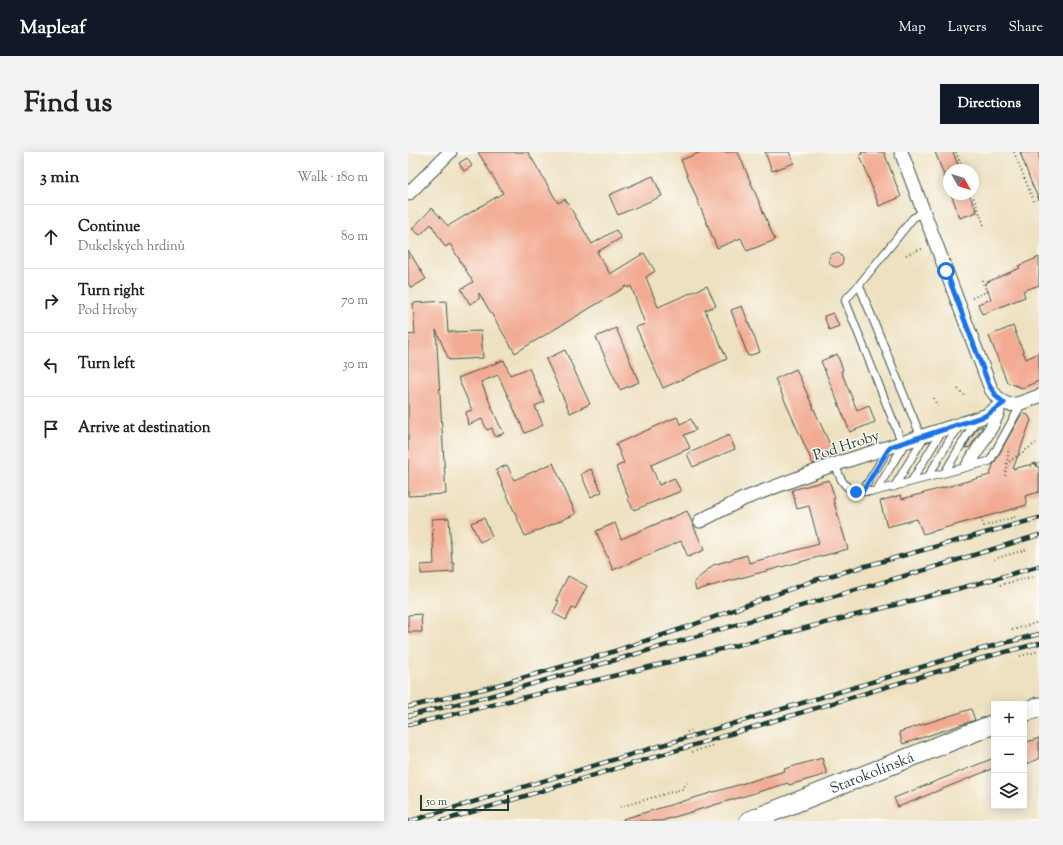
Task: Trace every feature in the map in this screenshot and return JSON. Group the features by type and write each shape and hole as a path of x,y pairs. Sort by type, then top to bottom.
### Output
{"street":[{"path":"408,194 450,152"},
{"path":"901,152 989,385 997,397 1010,406 1039,396"},
{"name":"Pod Hroby","path":"700,521 743,499 835,464 976,420 985,416 1004,403"},
{"path":"1027,711 1039,706"},
{"name":"Starokolínská","path":"749,821 991,725"}],"lane":[{"path":"876,491 899,444 845,300 914,218 924,212"},
{"path":"859,285 923,437 894,486"},
{"path":"972,465 997,423 1004,403"},
{"path":"963,468 1004,403"},
{"path":"835,464 847,488 856,492 862,492 876,491 990,461 1022,403"},
{"path":"945,472 976,420"},
{"path":"928,477 950,439 962,424"},
{"path":"911,482 942,430"},
{"path":"862,492 899,444"}],"path":[{"path":"956,152 961,164"},
{"path":"1014,152 1034,202"},
{"path":"974,200 984,225"},
{"path":"906,255 924,248"},
{"path":"972,298 987,291 982,280"},
{"path":"958,389 964,395"},
{"path":"934,398 937,406"},
{"path":"1006,464 1036,443"},
{"path":"1031,466 1039,463"},
{"path":"981,518 984,526 1018,516"},
{"path":"994,558 1028,549"},
{"path":"1000,585 1035,576"},
{"path":"1012,630 1039,622"},
{"path":"1020,656 1039,651"},
{"path":"687,732 691,730"},
{"path":"692,752 714,745"},
{"path":"620,808 682,789 687,783"}],"building":[{"path":"478,152 528,152 558,203 565,199 592,244 616,230 621,238 597,252 610,274 644,253 655,271 646,277 658,307 707,286 716,306 705,310 727,359 663,388 636,327 645,324 631,286 628,288 627,286 515,353 479,293 479,299 470,304 461,289 473,282 450,244 445,247 431,224 420,235 412,229 432,208 448,226 503,193"},
{"path":"701,152 738,152 775,240 747,251 741,238 717,248 681,160"},
{"path":"765,152 789,152 794,163 772,171"},
{"path":"861,152 884,152 901,197 879,206 860,155 862,154"},
{"path":"935,152 953,152 958,164 943,164 943,173"},
{"path":"1020,152 1039,152 1039,200 1031,182"},
{"path":"467,158 472,166 464,171 459,163"},
{"path":"653,176 662,196 618,215 609,195"},
{"path":"953,200 972,200 977,212 960,218"},
{"path":"408,250 426,279 411,288 408,283"},
{"path":"833,253 839,253 843,257 843,263 839,267 833,267 829,263 829,257"},
{"path":"1039,257 1039,285 1023,291 1025,297 982,314 978,304 991,299 985,283 1020,268 1018,266"},
{"path":"446,301 448,332 481,331 483,358 449,360 436,330 446,494 408,496 408,335 415,334 413,303"},
{"path":"742,306 760,352 748,356 731,310"},
{"path":"833,313 839,326 829,330 824,316"},
{"path":"1013,326 1026,359 1039,353 1039,381 1022,388 1007,382 989,336"},
{"path":"616,328 639,382 620,390 596,337"},
{"path":"565,350 590,404 570,413 546,359"},
{"path":"837,354 843,370 841,371 857,410 869,405 875,422 850,432 821,361"},
{"path":"504,360 510,375 529,368 544,402 535,406 543,425 525,433 498,375 481,382 504,433 495,437 492,428 487,430 482,419 468,425 466,412 472,410 458,378"},
{"path":"796,369 835,456 813,464 775,379"},
{"path":"1021,415 1028,415 1031,420 1013,469 1036,463 1037,467 1039,467 1039,492 1025,496 1027,505 923,534 917,519 887,527 880,501 901,495 902,499 990,475 993,465"},
{"path":"677,417 680,424 691,419 696,430 684,435 690,448 651,465 659,485 674,478 681,491 634,510 628,499 616,467 624,463 616,444"},
{"path":"983,426 970,447 965,448 977,428"},
{"path":"729,435 735,449 693,467 687,454"},
{"path":"553,463 576,514 525,536 496,470 507,465 514,480"},
{"path":"591,469 602,492 591,497 581,474"},
{"path":"829,480 848,549 696,590 694,582 713,565 747,555 749,563 819,544 809,506 797,509 792,490"},
{"path":"687,511 704,550 688,557 681,541 613,570 596,531 615,523 621,539"},
{"path":"449,518 454,572 421,574 421,565 434,564 432,519"},
{"path":"484,518 492,536 480,542 471,523"},
{"path":"568,576 587,586 575,609 572,608 566,620 553,613 559,601 556,600"},
{"path":"421,614 422,632 408,632 408,615"},
{"path":"971,709 975,720 903,744 899,732"},
{"path":"1039,738 1039,759 1027,764 1027,742"},
{"path":"822,758 827,774 789,785 788,783 661,821 624,821 623,819 785,771 784,769"},
{"path":"991,759 991,769 898,807 894,798"}],"railway":[{"path":"408,707 487,688 603,655 687,627 815,580 1039,518"},
{"path":"408,716 490,696 928,569 1039,535"},
{"path":"408,725 790,632 980,583 1039,566"},
{"path":"410,821 978,650 1039,634"},
{"path":"442,821 979,659 1039,643"}],"route":[{"path":"856,492 862,492 890,447 976,420 994,411 1004,403 1000,401 993,393 989,385 946,271"}]}
